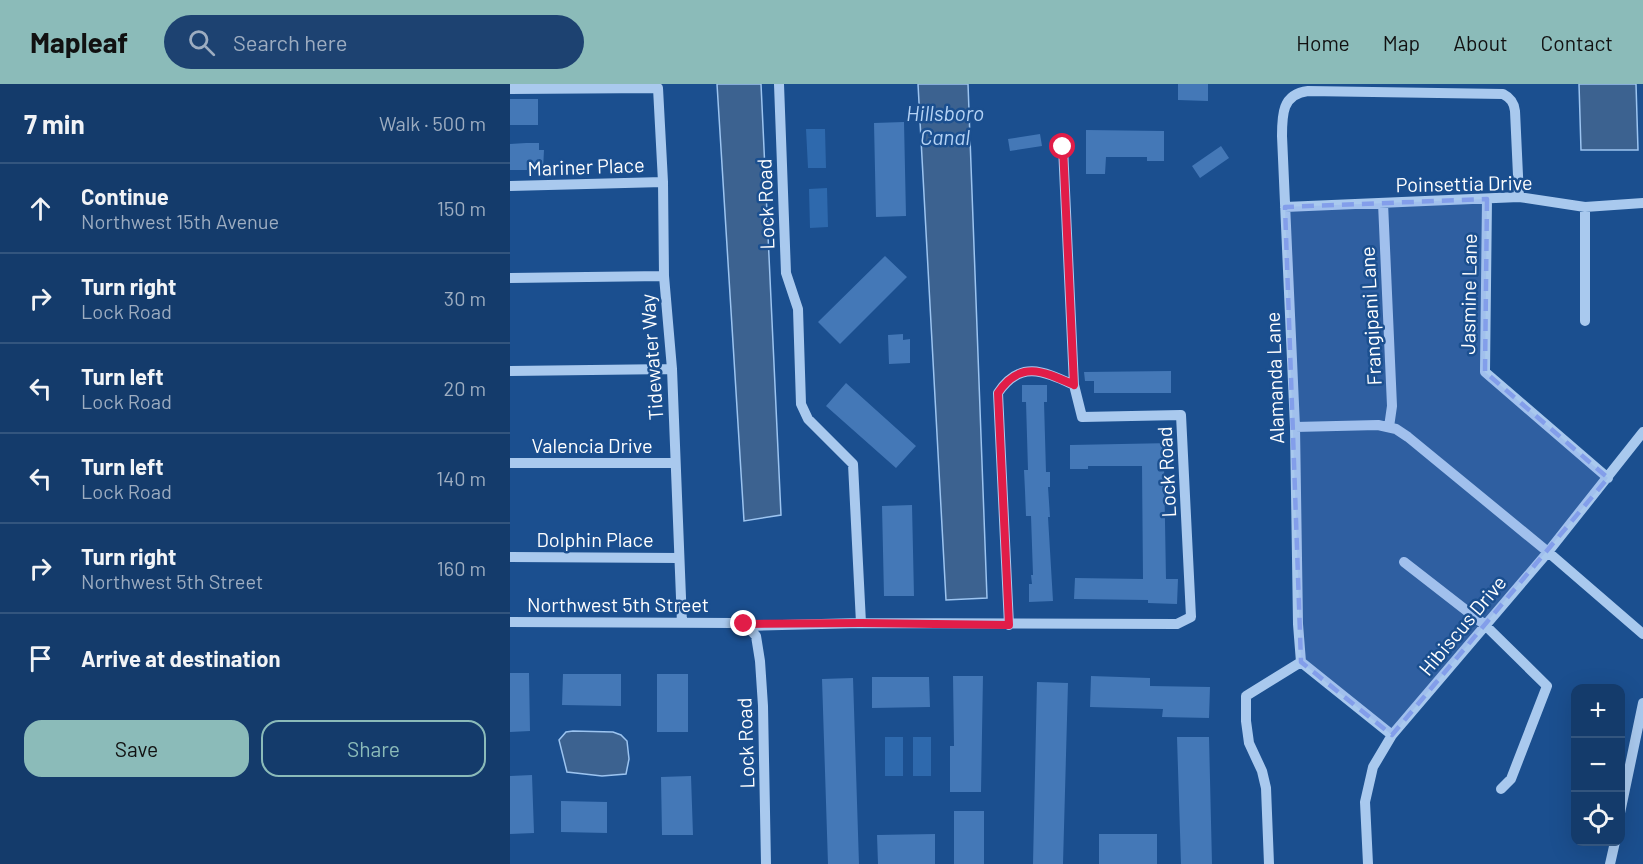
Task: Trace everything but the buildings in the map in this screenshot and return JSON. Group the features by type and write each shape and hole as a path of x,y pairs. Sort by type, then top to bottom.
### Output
{"street":[{"name":"Lock Road","path":"779,84 786,273 798,309 801,404 808,418 853,464 861,623"},
{"name":"Tidewater Way","path":"510,89 658,87 663,182 664,276 672,369 682,623"},
{"name":"Alamanda Lane","path":"1301,662 1298,624 1295,427 1282,116 1287,100 1308,91 1503,94 1509,97 1514,104 1519,197"},
{"path":"1009,625 998,393 1008,379 1022,372 1045,372 1074,385 1063,147"},
{"name":"Mariner Place","path":"510,186 663,182"},
{"name":"Poinsettia Drive","path":"1285,207 1519,197 1585,207 1643,203"},
{"name":"Jasmine Lane","path":"1487,199 1485,372 1608,478"},
{"name":"Frangipani Lane","path":"1383,202 1392,406 1389,427"},
{"path":"1585,207 1585,321"},
{"path":"510,278 664,276"},
{"path":"510,371 672,369"},
{"name":"Lock Road","path":"1074,385 1082,417 1181,416 1191,617"},
{"path":"1295,427 1378,425 1389,427 1408,437 1548,552 1643,634"},
{"name":"Hibiscus Drive","path":"1368,864 1365,802 1373,766 1392,735 1548,552 1643,432"},
{"name":"Valencia Drive","path":"510,463 675,463"},
{"name":"Dolphin Place","path":"510,557 679,558"},
{"path":"1404,562 1485,625 1547,686 1511,779 1501,789"},
{"name":"Northwest 5th Street","path":"510,622 734,623 747,626 861,623 1177,624 1191,617"},
{"name":"Lock Road","path":"747,626 758,641 766,864"},
{"path":"1269,864 1266,788 1262,771 1249,743 1246,696 1301,662 1392,735"},
{"path":"1624,792 1643,703"},
{"path":"1610,864 1614,846"}],"highlighted area":[{"path":"1487,199 1485,372 1608,478 1392,735 1301,662 1285,207"}],"shaded area":[{"path":"806,129 825,129 826,168 808,168"},
{"path":"827,188 828,227 810,228 809,189"},
{"path":"885,737 903,737 903,776 885,776"},
{"path":"913,737 931,737 931,776 913,776"}],"water":[{"path":"717,84 761,84 781,515 744,521"},
{"name":"Hillsboro Canal","path":"918,84 968,84 987,598 946,600"},
{"path":"1579,84 1636,84 1638,150 1581,150"},
{"path":"566,732 613,732 621,735 627,741 629,759 626,774 602,776 567,772 559,740"}],"route":[{"path":"744,624 747,626 861,623 1009,625 998,393 1008,379 1022,372 1045,372 1074,385 1063,147"}]}
